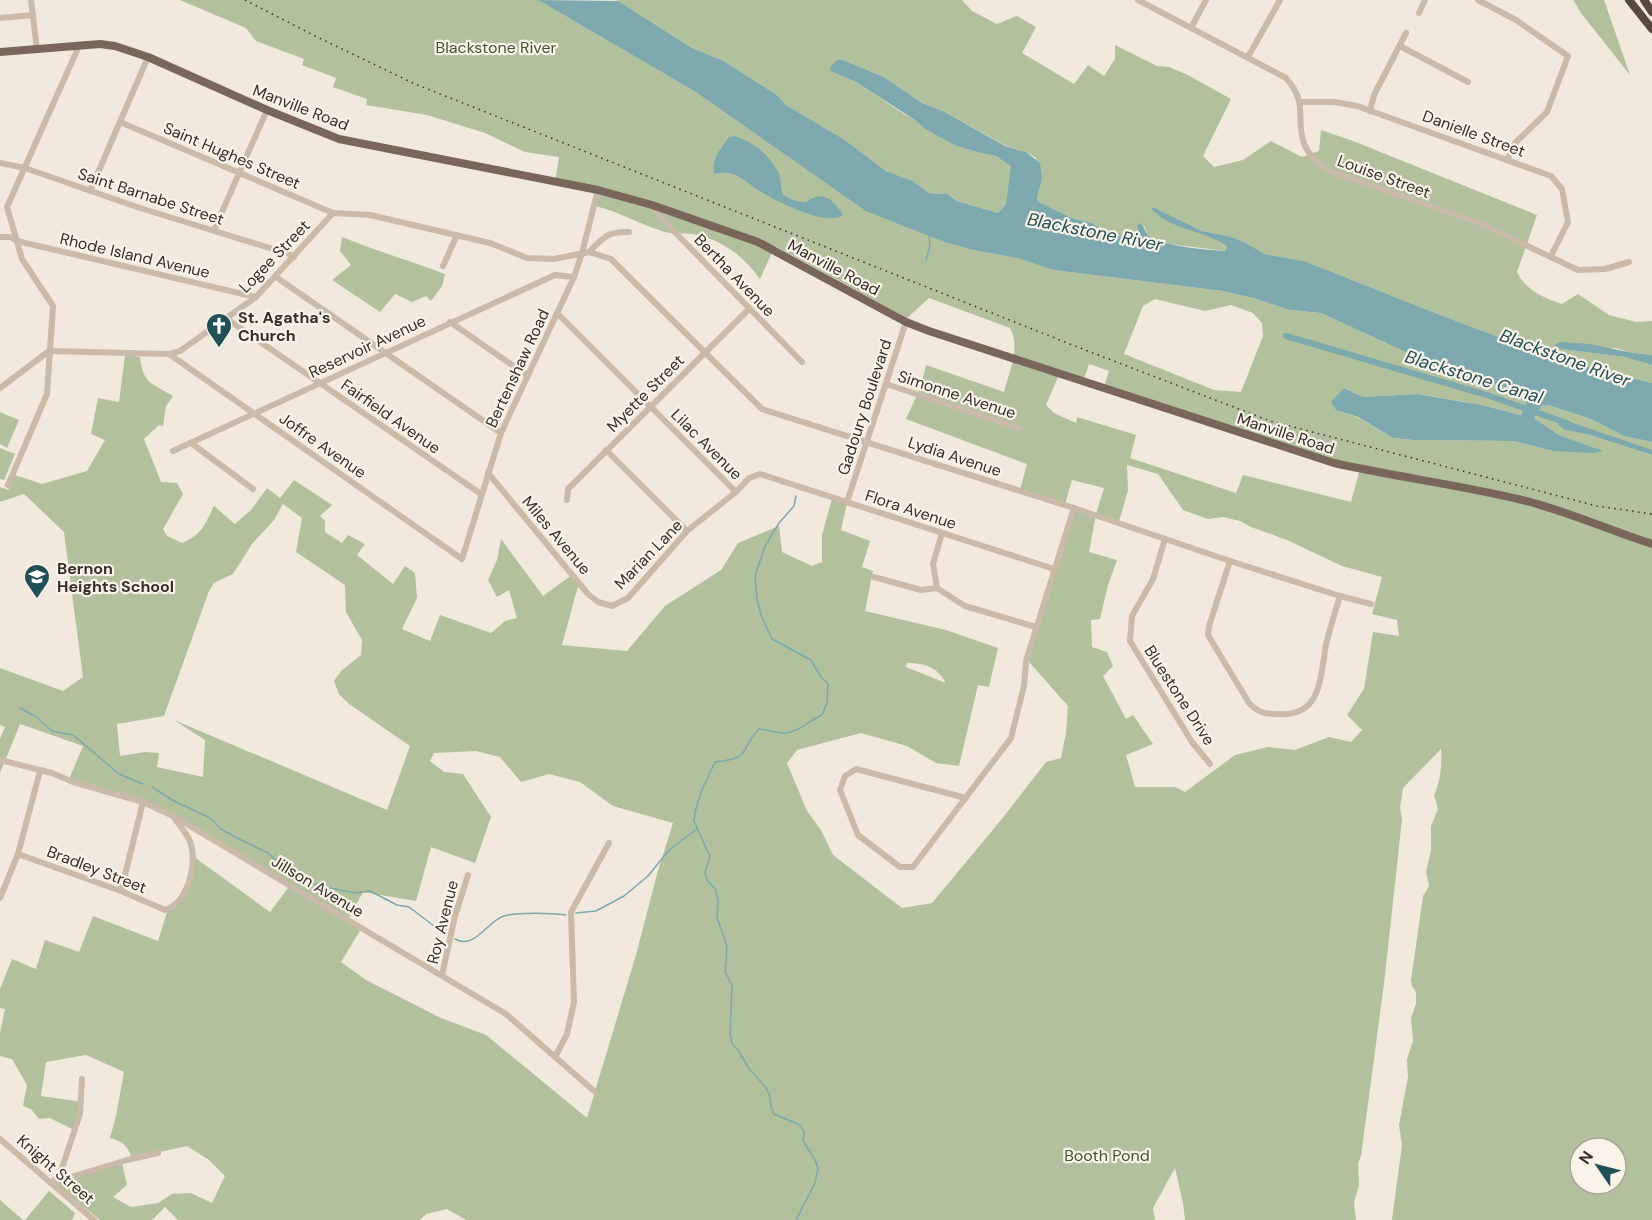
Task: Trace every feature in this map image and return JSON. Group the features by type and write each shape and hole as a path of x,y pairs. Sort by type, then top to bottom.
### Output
{"highway":[{"path":"1629,0 1652,29"},
{"path":"1644,0 1652,12"}],"main road":[{"name":"Manville Road","path":"0,52 100,44 115,46 148,57 339,139 598,190 652,205 758,242 906,322 929,331 1335,463 1390,476 1523,500 1652,544"}],"street":[{"path":"31,0 37,50"},
{"path":"1138,0 1286,78 1301,102"},
{"path":"1191,28 1206,0"},
{"path":"1248,57 1280,0"},
{"path":"1419,13 1425,0"},
{"path":"1478,0 1516,20 1568,56 1546,112 1515,143 1507,160"},
{"path":"0,18 33,15"},
{"path":"1370,111 1374,95 1406,33"},
{"path":"8,485 47,394 53,306 22,259 8,207 79,46"},
{"path":"1400,46 1468,82"},
{"path":"90,191 148,57"},
{"name":"Danielle Street","path":"1301,102 1346,103 1551,176 1562,189 1568,222 1551,256"},
{"name":"Louise Street","path":"1301,102 1303,141 1314,159 1327,170 1479,223 1551,256 1565,265 1585,271 1605,269 1629,262"},
{"path":"214,230 267,110"},
{"name":"Saint Hughes Street","path":"120,122 333,213"},
{"name":"Saint Barnabe Street","path":"0,163 25,168 294,257"},
{"name":"Bertenshaw Road","path":"462,559 501,433 586,252 598,190"},
{"name":"Bertha Avenue","path":"652,205 659,216 802,362"},
{"name":"Logee Street","path":"49,351 169,354 180,351 256,297 333,213 370,215 457,235 490,243 527,258 554,259 586,252 614,231 629,232"},
{"path":"443,266 457,235"},
{"name":"Rhode Island Avenue","path":"0,237 10,237 17,241 256,297"},
{"name":"Lydia Avenue","path":"586,252 611,259 762,409 1074,508 1230,561 1371,604"},
{"name":"Reservoir Avenue","path":"173,451 555,274 574,277"},
{"path":"276,277 501,433"},
{"name":"Myette Street","path":"567,500 568,489 749,309"},
{"name":"Lilac Avenue","path":"557,313 736,492"},
{"name":"Fairfield Avenue","path":"226,319 481,494"},
{"path":"450,322 528,376"},
{"name":"Gadoury Boulevard","path":"847,502 906,322"},
{"path":"0,388 49,351"},
{"name":"Joffre Avenue","path":"169,354 462,559"},
{"name":"Simonne Avenue","path":"886,384 1019,428"},
{"path":"191,442 253,489"},
{"path":"606,450 687,531"},
{"name":"Miles Avenue","path":"488,473 588,594 598,602 612,606"},
{"name":"Marian Lane","path":"612,606 628,598 687,531 736,492 749,478 760,474"},
{"name":"Flora Avenue","path":"760,474 1054,569"},
{"path":"966,798 856,769 844,776 840,790 858,835 900,867 914,867 966,798 1011,738 1024,686 1026,661 1074,508"},
{"path":"937,588 933,564 942,533"},
{"name":"Bluestone Drive","path":"1165,539 1153,579 1132,616 1130,641 1192,742 1209,764"},
{"path":"1230,561 1208,635 1249,703 1261,712 1284,715 1297,713 1314,699 1319,688 1331,623 1340,596"},
{"path":"874,577 921,590 937,588 965,606 1036,627"},
{"name":"Jillson Avenue","path":"0,760 52,773 74,782 143,802 173,816 506,1014 594,1091"},
{"path":"0,898 18,854 40,771"},
{"path":"121,891 143,802"},
{"name":"Bradley Street","path":"18,854 121,891 165,910 171,908 179,900 186,887 193,860 189,840 173,816"},
{"path":"555,1057 567,1034 574,1002 571,912 609,843"},
{"name":"Roy Avenue","path":"442,975 455,916 468,875"},
{"path":"51,1183 60,1174 80,1114 82,1079"},
{"name":"Knight Street","path":"0,1139 94,1220"},
{"path":"51,1183 158,1153"}],"green space":[{"path":"180,0 538,0 694,91 832,187 895,221 944,242 1017,258 1053,270 1223,291 1290,310 1321,313 1423,360 1437,361 1463,373 1522,393 1527,397 1522,415 1417,394 1363,397 1344,388 1336,410 1357,417 1393,438 1513,441 1553,451 1602,451 1559,435 1534,418 1542,406 1548,405 1591,419 1624,436 1652,442 1652,450 1558,425 1565,430 1590,435 1652,455 1652,1220 1392,1220 1402,1145 1399,1125 1408,1077 1407,1059 1413,1041 1411,1018 1416,1004 1416,992 1411,980 1423,896 1429,886 1426,872 1431,850 1431,826 1438,809 1434,795 1440,772 1441,749 1403,788 1400,808 1402,819 1384,984 1361,1156 1358,1163 1359,1185 1354,1202 1356,1220 1185,1220 1175,1168 1153,1208 1155,1220 466,1220 447,1209 426,1214 420,1220 178,1220 165,1207 152,1220 100,1220 54,1183 122,1163 127,1185 113,1197 131,1207 158,1203 172,1194 191,1193 212,1203 225,1176 209,1160 187,1146 132,1158 124,1145 110,1138 124,1072 86,1055 46,1062 41,1096 83,1102 76,1131 50,1118 39,1119 31,1109 23,1106 27,1085 12,1059 0,1056 0,1033 5,1009 0,1008 0,989 12,959 36,969 45,940 79,952 93,916 158,941 168,909 184,892 191,867 190,854 270,912 291,884 161,808 69,779 83,746 20,724 0,773 0,739 5,727 0,725 0,668 63,691 83,677 64,532 24,494 0,502 0,487 8,490 15,475 42,484 87,471 105,440 91,434 98,398 119,402 125,355 140,357 146,378 173,396 166,406 163,426 159,425 144,439 161,482 177,483 183,494 163,529 167,536 182,543 189,540 202,528 214,506 235,524 251,510 267,488 280,498 294,480 332,505 320,516 325,521 325,532 342,543 348,535 365,544 357,555 393,584 405,566 415,573 417,598 402,629 430,641 440,615 491,633 505,621 517,618 509,590 497,597 488,580 497,560 501,539 543,596 572,575 578,586 562,645 627,651 665,606 721,570 738,543 779,526 782,552 812,566 822,562 822,535 832,499 847,503 841,530 870,541 862,567 873,571 865,611 946,630 998,648 989,687 978,685 959,766 936,763 907,746 861,733 797,750 787,763 807,811 821,830 833,855 902,908 932,903 1046,762 1061,758 1066,733 1068,706 1029,662 1075,508 1096,514 1104,488 1072,480 1065,504 1020,490 1027,464 906,419 921,386 926,365 1004,392 1014,351 1010,328 929,298 907,318 775,246 760,279 740,257 716,241 693,234 669,233 656,229 595,206 598,192 555,182 559,157 525,152 485,133 427,115 366,105 367,99 333,87 336,78 302,65 304,59 256,41 246,28","holes":["1155,299 1205,311 1231,305 1253,313 1262,323 1263,336 1241,392 1214,390 1124,354 1143,306","1089,364 1109,371 1103,390 1359,472 1351,502 1243,475 1236,493 1130,458 1136,435 1077,417 1076,423 1054,413 1046,405 1058,377 1082,384","1127,465 1158,474 1183,510 1208,519 1223,517 1240,521 1342,566 1382,577 1372,614 1397,620 1399,636 1373,632 1364,689 1347,715 1362,730 1351,742 1329,737 1295,750 1268,747 1235,755 1185,792 1175,787 1135,787 1126,755 1153,744 1133,715 1126,719 1103,676 1113,666 1107,652 1092,647 1091,620 1100,619 1117,560 1089,552 1096,514 1119,521 1128,491","283,504 302,518 296,552 345,585 346,612 362,640 361,655 341,671 334,681 339,694 349,704 410,746 387,810 174,720 205,740 203,777 157,767 159,753 145,752 120,756 117,724 164,716 209,591 214,583 233,574 252,544 274,520","907,663 930,667 939,673 946,683 906,667","476,751 500,757 521,782 549,774 580,782 613,806 673,823 587,1118 486,1035 441,1018 366,980 341,962 361,929 348,920 363,892 416,901 431,847 475,863 491,817 463,774 444,772 430,761 434,753"]},
{"path":"616,0 962,0 972,11 997,24 1017,16 1036,27 1022,53 1074,84 1088,65 1104,76 1115,59 1115,45 1157,66 1169,67 1188,75 1231,99 1203,156 1214,167 1243,160 1271,141 1302,157 1319,151 1321,130 1537,215 1517,272 1525,284 1542,296 1562,304 1578,294 1609,315 1636,322 1652,321 1652,355 1616,348 1562,349 1626,357 1652,365 1652,383 1607,372 1519,344 1304,261 1265,254 1228,236 1202,231 1155,208 1175,224 1215,238 1227,246 1225,251 1161,243 1148,235 1144,226 1138,238 1113,235 1092,223 1072,218 1039,202 1037,198 1042,179 1036,158 1026,152 1006,146 943,111 922,103 884,77 843,60 830,71 856,82 919,122 925,129 954,145 996,156 1012,166 1006,204 998,213 957,201 946,193 929,193 913,181 886,171 845,140 786,105 777,95 722,60 692,48"},
{"path":"1573,0 1604,0 1630,75 1581,13"},
{"path":"342,237 445,274 442,286 431,301 426,296 412,302 395,294 380,312 332,280 351,265 340,251"},
{"path":"0,412 19,420 7,448 0,444"},
{"path":"0,448 15,454 4,480 0,479"},
{"path":"49,1191 75,1213 72,1220 25,1220"},
{"path":"0,1200 23,1220 0,1220"}],"water":[{"name":"Blackstone River","path":"538,0 618,1 692,48 722,60 777,95 786,105 845,140 886,171 913,181 929,193 946,193 957,201 998,213 1006,204 1011,166 996,156 954,145 925,129 918,122 856,82 830,71 831,66 837,60 843,60 884,77 922,103 943,111 1005,146 1026,152 1040,163 1042,179 1037,198 1039,202 1072,218 1092,223 1113,235 1138,238 1140,234 1137,226 1140,223 1148,235 1162,242 1184,247 1225,251 1227,246 1208,236 1167,221 1151,208 1155,208 1202,231 1228,236 1265,254 1304,261 1519,344 1607,372 1652,383 1652,442 1624,436 1591,419 1548,405 1542,406 1534,418 1559,435 1603,451 1594,453 1553,451 1513,441 1393,438 1358,417 1336,410 1331,402 1344,388 1363,397 1417,394 1481,405 1521,415 1527,397 1522,393 1463,373 1437,361 1423,360 1321,313 1290,310 1223,291 1053,270 1017,258 944,242 866,211 694,91"},
{"path":"735,136 754,145 770,159 779,175 783,195 799,202 824,197 832,201 843,215 836,218 816,216 772,198 733,174 714,174 717,154 729,137"},
{"path":"1560,342 1590,344 1652,355 1652,365 1625,357 1561,349 1554,345"},
{"path":"1567,421 1652,450 1652,455 1590,435 1565,430 1558,425"}],"waterway":[{"path":"926,260 930,246 929,234"},
{"name":"Blackstone Canal","path":"1286,336 1490,396 1569,424"},
{"path":"771,1108 770,1096 766,1088 732,1044 730,1034 732,985 725,972 727,946 717,917 716,890 707,880 705,872 710,857 694,821 701,792 715,762 740,756 759,729 783,733 798,729 822,715 827,703 828,684 811,660 772,639 761,615 757,599 755,576 765,546 779,523 794,506 796,496"},
{"path":"20,708 35,716 52,731 73,735 119,774 143,784"},
{"path":"152,787 172,800 210,818 221,829 268,853 282,866 301,878 320,886 355,893 370,891 397,905 409,907 446,935"},
{"path":"576,913 596,911 624,896 648,876 669,850 697,829"},
{"path":"455,939 469,941 504,916 535,913 566,915"},
{"path":"772,1109 774,1114 800,1125 804,1132 803,1141 818,1168 815,1183 796,1220"}],"railway":[{"path":"245,0 415,84 1270,421 1597,506 1652,514"}],"place":[{"name":"St. Agatha's Church","path":"219,349"},
{"name":"Bernon Heights School","path":"37,600"}],"park label":[{"name":"Booth Pond","path":"1107,1155"}]}
